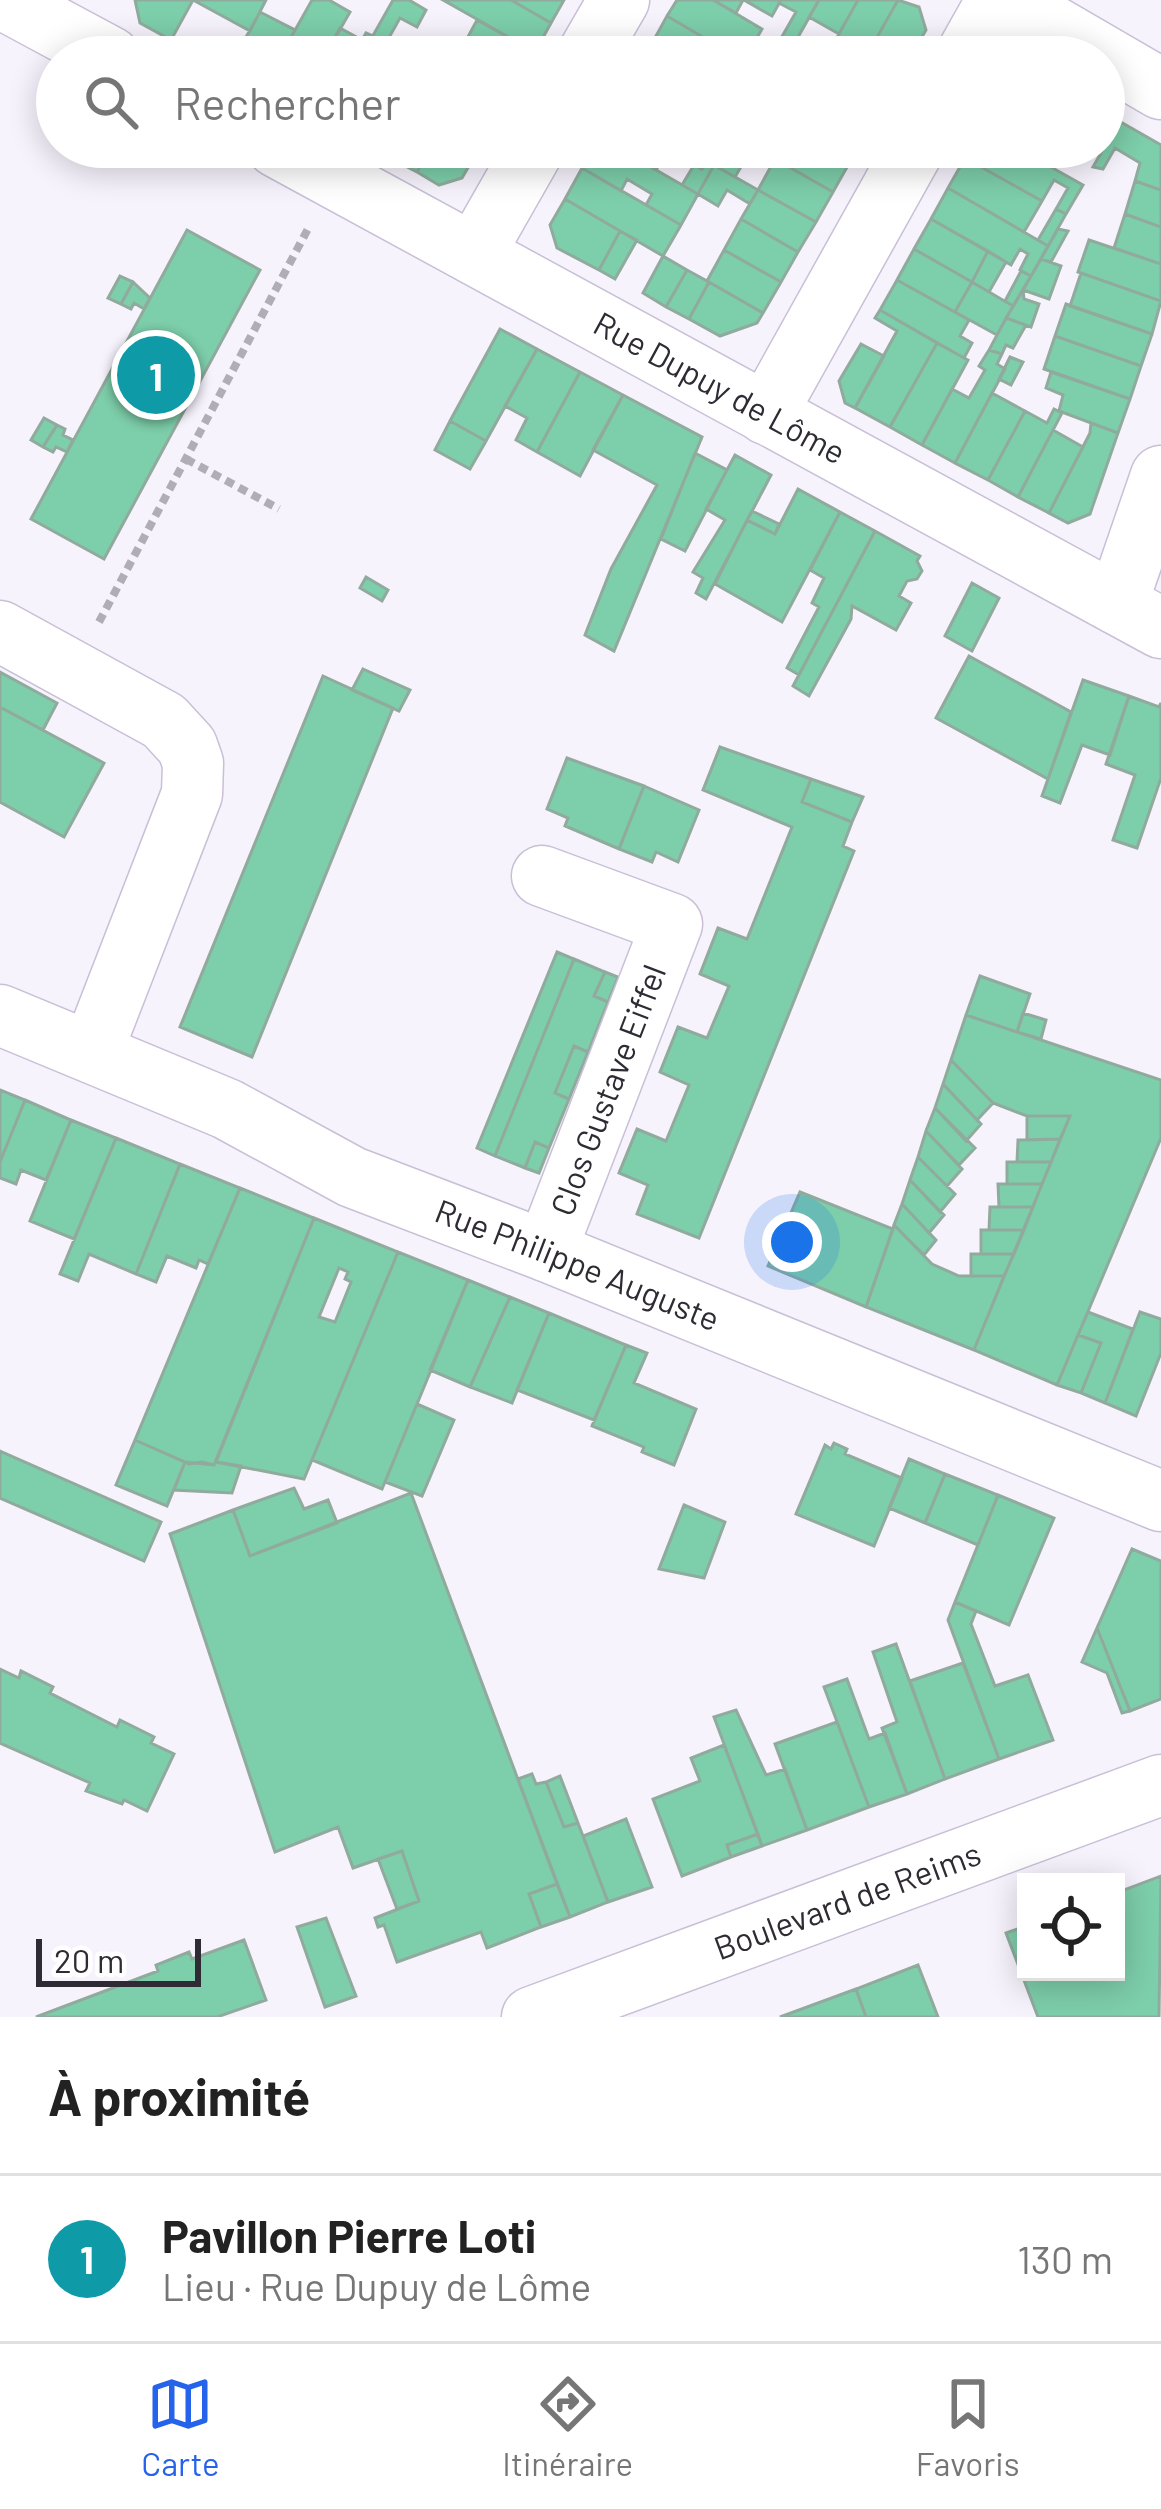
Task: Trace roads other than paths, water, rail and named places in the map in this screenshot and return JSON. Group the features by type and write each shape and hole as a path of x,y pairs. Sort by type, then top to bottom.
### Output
{"street":[{"path":"4,0 82,29"},
{"path":"598,36 619,0"},
{"path":"977,36 997,0"},
{"path":"1008,0 1070,36"},
{"path":"1125,68 1161,89"},
{"name":"Rue Dupuy de Lôme","path":"316,168 1139,616"},
{"path":"474,254 523,168"},
{"path":"766,414 903,168"},
{"path":"1139,616 1161,476"},
{"path":"0,631 164,721 178,734 194,763 195,779 185,813 92,1052"},
{"name":"Clos Gustave Eiffel","path":"542,876 671,924 546,1251"},
{"name":"Rue Philippe Auguste","path":"0,1015 226,1108 352,1177 1161,1501"},
{"name":"Boulevard de Reims","path":"532,2017 1161,1785"}],"place":[{"name":"Pavillon Pierre Loti","path":"156,375"}]}
